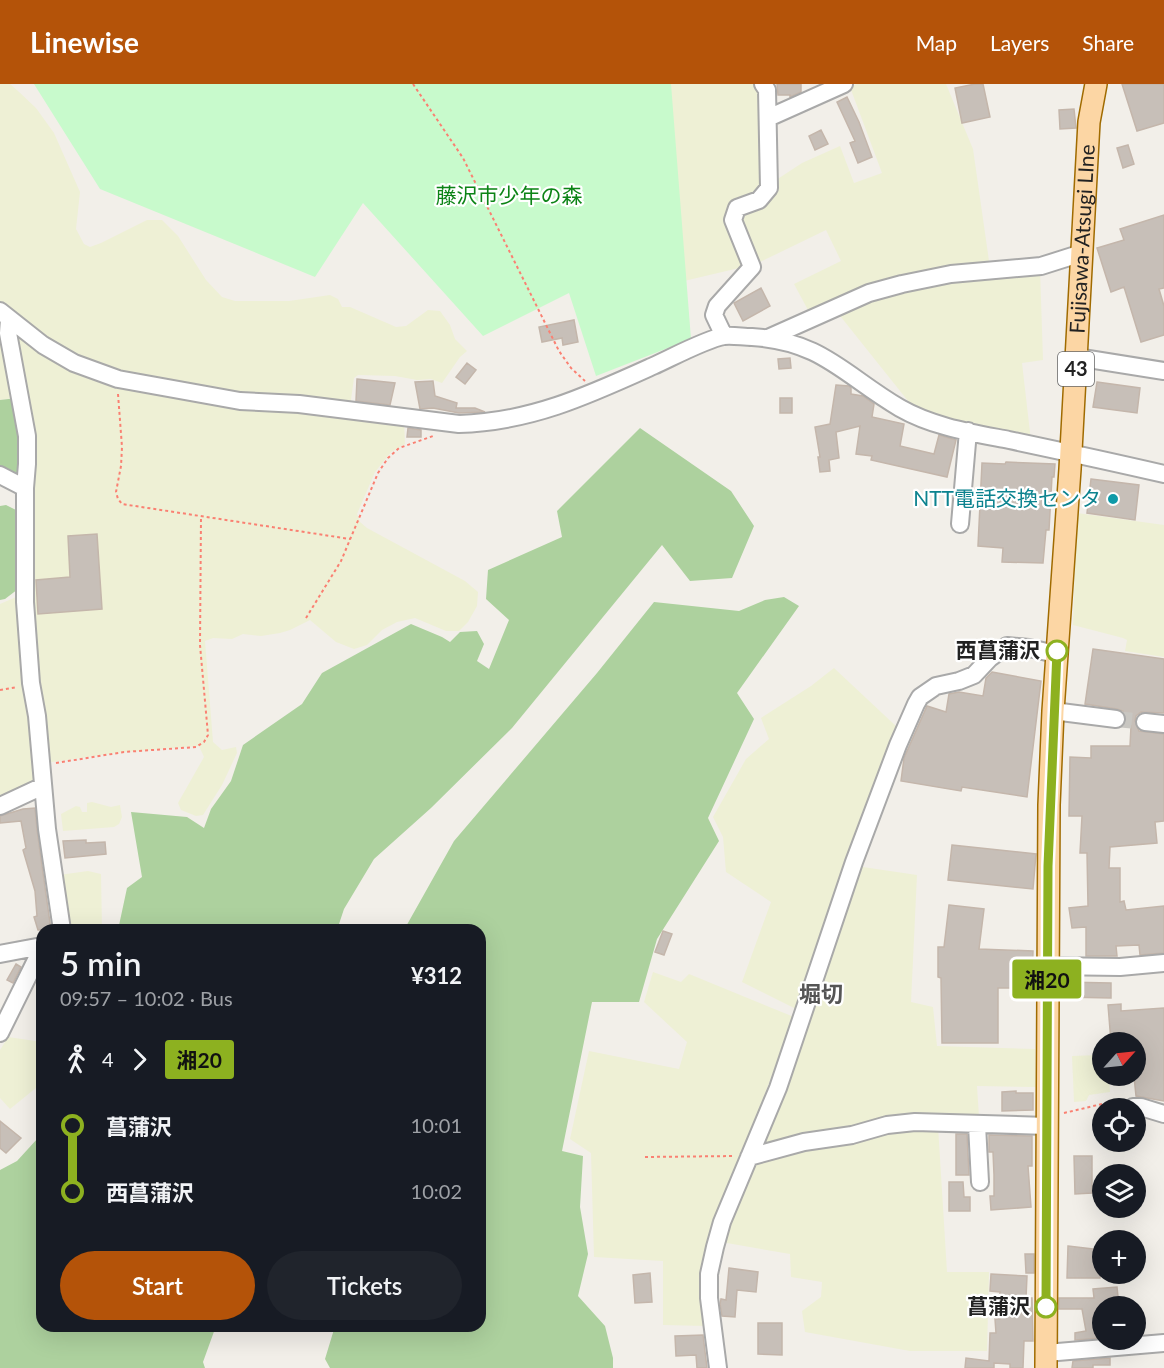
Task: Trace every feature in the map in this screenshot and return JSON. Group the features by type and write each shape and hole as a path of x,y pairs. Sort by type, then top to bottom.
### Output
{"main road":[{"name":"Fujisawa-Atsugi LIne","path":"1046,1360 1049,805 1056,654 1071,454 1089,122 1096,84"}],"street":[{"path":"724,336 714,315 717,306 752,267 733,220 737,208 759,200 769,188 767,90 763,84"},
{"path":"768,118 822,89 844,84"},
{"path":"768,338 869,293 902,284 951,274 1041,266 1082,253"},
{"path":"5,315 43,345 74,363 118,379 240,401 299,404 459,424 479,423 557,408 724,336 768,338 796,344 816,352 901,408 928,421 1164,474"},
{"path":"5,315 27,436 26,602 43,786 61,924"},
{"path":"1076,357 1164,371"},
{"path":"960,524 968,431"},
{"path":"0,475 25,488"},
{"path":"718,1368 709,1298 710,1274 722,1222 778,1088 854,862 916,704 920,697 929,690 974,675 990,658 1007,646 1056,654"},
{"path":"1053,711 1116,719"},
{"path":"1145,722 1164,724"},
{"path":"0,806 43,786"},
{"path":"0,954 36,948"},
{"path":"0,1033 36,959"},
{"path":"1047,966 1120,967 1164,963"},
{"path":"1146,1109 1164,1114"},
{"path":"749,1157 804,1143 852,1136 887,1125 915,1122 977,1125 1047,1122"},
{"path":"977,1125 980,1182"},
{"path":"1046,1360 1164,1343"}],"path":[{"path":"413,84 463,158 559,351 571,368 590,385"},
{"path":"118,379 122,447 116,492 122,504 350,538"},
{"path":"306,618 341,561 378,473 388,458 399,448 438,435"},
{"path":"41,766 124,752 196,747 204,742 208,735 200,645 201,516"},
{"path":"1047,1122 1092,1107"},
{"path":"645,1157 749,1157"}],"green space":[{"path":"0,84 10,84 18,91 36,108 54,133 80,192 76,229 84,244 90,247 147,220 162,220 178,236 206,280 222,297 235,301 289,301 330,295 338,299 342,307 350,307 396,327 406,326 428,310 440,311 450,325 455,339 467,351 460,357 442,383 431,379 358,375 354,378 349,414 404,420 405,444 391,452 375,472 357,514 360,522 367,528 465,581 478,592 477,606 468,622 459,631 446,631 415,618 397,622 382,630 367,645 354,649 336,642 310,620 280,633 261,636 243,634 232,639 213,638 205,641 213,742 222,750 236,747 237,753 222,785 203,815 196,816 181,810 178,803 204,757 199,746 123,752 45,763 39,783 0,802 0,604 30,591 21,397 0,400"},
{"name":"藤沢市少年の森","path":"34,84 671,84 691,339 596,376 569,293 483,336 363,203 315,277 100,189"},
{"path":"638,84 759,84 767,186 802,163 840,146 854,183 882,173 850,87 857,84 946,84 973,149 991,275 1040,269 1043,360 1022,363 1031,441 916,411 837,312 815,323 794,284 841,261 826,230 756,264 684,281"},
{"path":"17,398 22,478 0,472 0,400"},
{"path":"640,428 731,491 754,526 732,578 690,581 662,545 512,728 431,808 374,859 344,909 339,924 119,924 127,888 142,877 131,812 187,817 204,828 211,809 231,781 243,745 302,704 322,673 411,624 450,642 460,632 477,631 484,644 477,661 489,669 509,620 486,599 488,570 562,537 557,511"},
{"path":"6,505 24,514 22,586 5,599 0,600 0,506"},
{"path":"1077,513 1164,525 1164,657 1125,651 1127,640 1123,638 1073,625"},
{"path":"784,597 799,606 737,693 754,719 708,818 719,841 657,939 639,1002 592,1002 562,1151 583,1156 580,1207 588,1254 578,1296 605,1326 613,1358 613,1368 330,1368 325,1359 333,1332 486,1332 486,924 407,924 454,841 597,673 654,602 739,611 765,600"},
{"path":"834,668 898,728 796,1009 742,982 771,902 726,872 723,837 713,817 746,759 769,739 761,718 811,686"},
{"path":"92,802 111,807 120,805 122,817 119,824 114,827 63,831 61,814 76,806 80,807 82,812 87,812 87,803"},
{"path":"856,866 917,875 911,1002 933,1007 937,1046 1035,1049 1036,1087 977,1086 979,1117 852,1131 759,1145"},
{"path":"88,871 101,874 102,924 65,924 59,875"},
{"path":"653,972 681,982 689,974 794,1017 702,1260 699,1293 707,1326 663,1325 663,1261 594,1257 591,1153 570,1139 589,1051 679,1069 687,1042 644,1002"},
{"path":"8,1037 36,1041 36,1088 10,1109 0,1098 0,1050"},
{"path":"1092,1055 1092,1086 1110,1086 1110,1092 1089,1095 1086,1101 1074,1102 1072,1056"},
{"path":"938,1126 947,1272 989,1272 987,1351 910,1351 805,1332 802,1311 821,1297 822,1282 791,1277 790,1254 721,1242 757,1159 885,1129"},
{"path":"36,1140 36,1332 214,1332 203,1362 205,1368 0,1368 0,1170 17,1161"}],"building":[{"path":"777,84 801,84 801,92 790,97 790,95 778,95"},
{"path":"983,84 990,117 962,123 955,88"},
{"path":"1122,84 1164,84 1164,123 1137,131"},
{"path":"847,97 872,157 858,163 850,143 855,141 837,102"},
{"path":"1074,109 1076,128 1060,129 1059,110"},
{"path":"821,130 828,144 815,150 809,136"},
{"path":"1128,145 1134,164 1123,168 1117,148"},
{"path":"1164,215 1164,288 1159,289 1164,306 1164,335 1141,342 1124,287 1111,292 1097,248 1124,240 1120,229"},
{"path":"761,288 770,306 743,321 734,303"},
{"path":"574,320 578,342 563,345 562,338 542,342 539,327"},
{"path":"790,358 791,368 779,369 778,359"},
{"path":"467,363 476,370 465,384 456,377"},
{"path":"357,379 395,383 390,405 356,401"},
{"path":"433,381 435,396 457,403 456,408 475,408 485,412 459,413 433,408 420,409 415,382"},
{"path":"1097,382 1140,388 1137,413 1093,407"},
{"path":"836,385 849,386 851,394 863,396 874,404 872,417 904,424 900,446 934,454 939,435 956,440 947,477 871,460 872,456 856,454 860,426 836,432 839,458 829,460 830,471 820,472 815,427 830,424"},
{"path":"780,398 792,398 792,413 780,413"},
{"path":"408,428 421,430 421,437 407,437"},
{"path":"1006,462 1055,464 1054,477 1052,477 1049,530 1046,530 1043,563 1002,562 1003,548 978,546 982,463 1005,464"},
{"name":"NTT電話交換センタ","path":"1091,479 1139,485 1135,520 1087,513"},
{"path":"97,534 102,609 38,614 36,580 70,577 68,536"},
{"path":"1093,649 1164,659 1164,713 1141,712 1136,716 1135,721 1139,731 1164,734 1164,821 1155,822 1157,843 1110,847 1109,868 1120,868 1120,902 1124,901 1126,910 1164,906 1164,953 1140,955 1139,945 1116,946 1117,956 1086,956 1086,927 1072,928 1069,908 1088,906 1087,853 1080,853 1082,816 1069,816 1070,757 1091,758 1091,746 1130,746 1131,726 1125,725 1123,711 1085,704"},
{"path":"992,672 1041,681 1027,797 962,787 961,791 901,781 904,758 927,706 946,712 949,694 959,692 983,696 986,678"},
{"path":"35,808 50,924 36,924 34,917 37,916 35,891 23,850 26,848 21,821 0,823 0,816"},
{"path":"86,840 86,843 105,842 106,854 65,858 63,841"},
{"path":"952,845 1036,854 1033,889 948,880"},
{"path":"949,905 984,909 979,949 1033,951 1032,988 998,988 998,1043 942,1043 938,947 944,947"},
{"path":"663,931 672,934 664,955 655,952"},
{"path":"16,964 21,967 13,983 7,980"},
{"path":"1063,982 1111,983 1111,998 1063,997"},
{"path":"1121,1004 1121,1011 1164,1008 1164,1101 1136,1096 1135,1086 1146,1086 1146,1032 1110,1032 1108,1005"},
{"path":"1016,1091 1016,1093 1033,1093 1033,1110 1002,1111 1002,1092"},
{"path":"0,1121 21,1138 6,1153 0,1148"},
{"path":"956,1134 967,1134 969,1175 956,1175"},
{"path":"989,1135 1032,1136 1032,1166 1028,1166 1031,1207 991,1210 990,1196 994,1196 994,1175 993,1152 989,1152"},
{"path":"1074,1156 1092,1156 1092,1193 1075,1194"},
{"path":"949,1182 963,1182 964,1197 970,1197 970,1211 949,1211"},
{"path":"1068,1246 1092,1249 1092,1278 1067,1278"},
{"path":"1025,1254 1034,1254 1034,1273 1026,1273"},
{"path":"729,1268 758,1272 756,1292 737,1290 735,1317 722,1316 720,1304 721,1299 726,1300"},
{"path":"650,1273 652,1302 635,1303 633,1275"},
{"path":"991,1274 1027,1276 1026,1298 1032,1298 1033,1341 1024,1341 1023,1368 1010,1368 1010,1364 994,1363 994,1368 965,1368 966,1358 989,1361 990,1333 996,1333 995,1319 1000,1319 1000,1292 990,1291"},
{"path":"1117,1287 1118,1296 1094,1296 1093,1289"},
{"path":"1059,1298 1092,1298 1092,1339 1075,1340 1075,1333 1086,1331 1082,1309 1059,1309"},
{"path":"758,1323 782,1323 782,1355 758,1354"},
{"path":"703,1335 707,1368 697,1368 696,1355 676,1356 675,1336"},
{"path":"1110,1358 1110,1365 1072,1368 1073,1361"}],"tunnel":[{"path":"1116,719 1145,722"}],"bus line":[{"name":"湘20","path":"1046,1307 1049,805 1057,651"}],"place":[{"name":"NTT電話交換センタ","path":"1113,499"},
{"name":"西菖蒲沢","path":"1057,651"},
{"name":"菖蒲沢","path":"1046,1307"}],"district":[{"name":"堀切","path":"821,994"}]}
